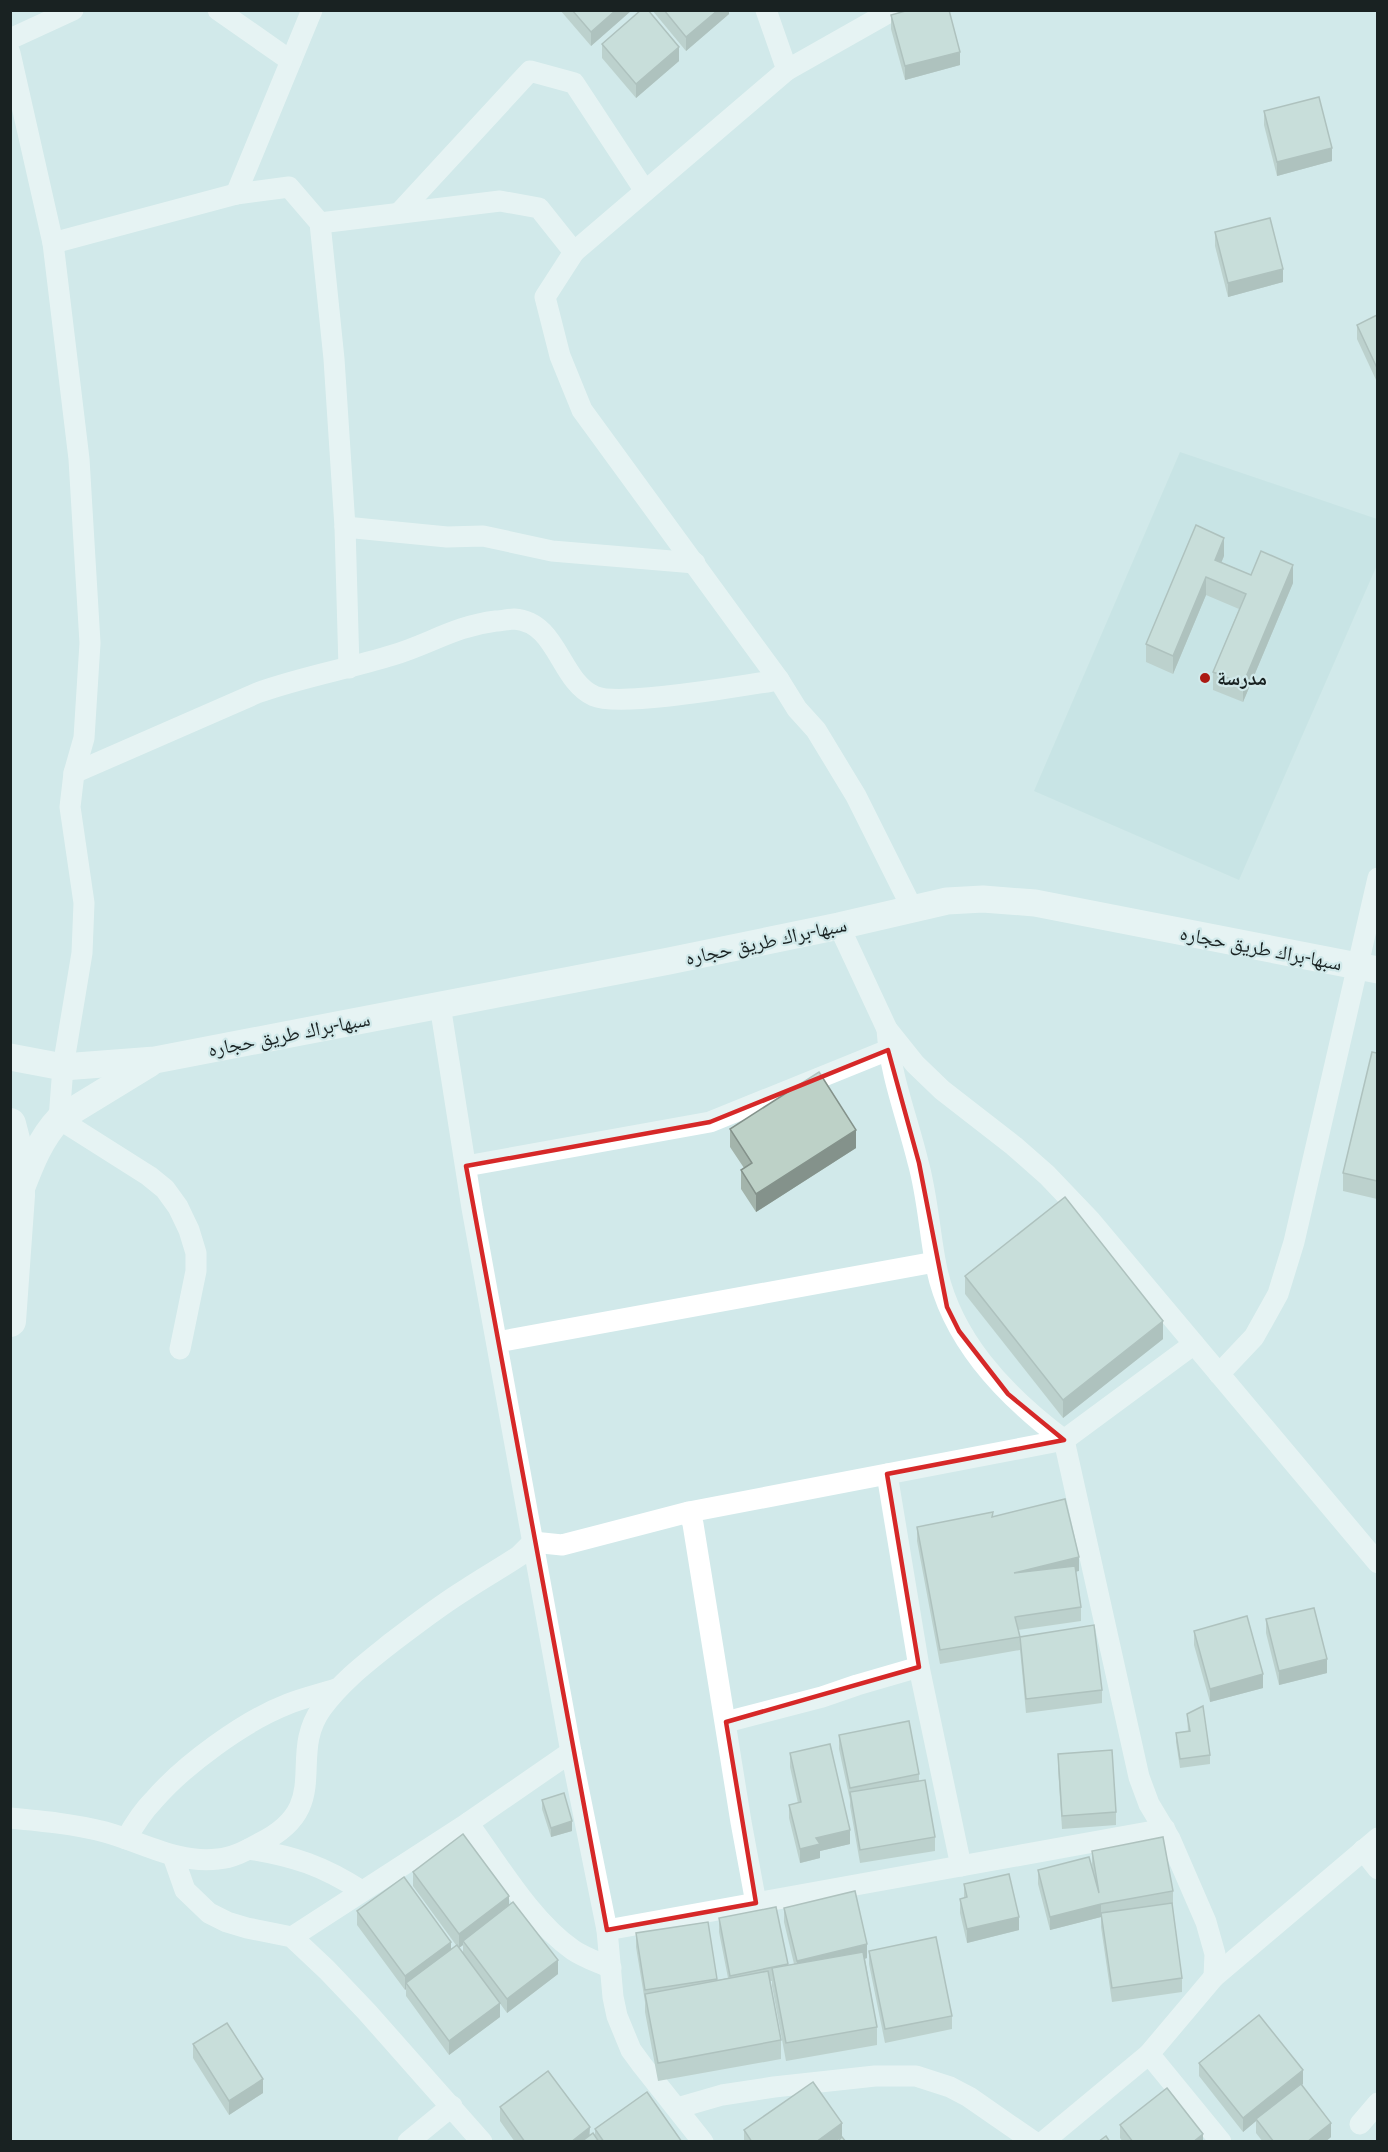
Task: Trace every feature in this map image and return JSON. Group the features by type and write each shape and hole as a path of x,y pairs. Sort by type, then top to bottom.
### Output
{"highway":[{"path":"10,1124 17,1151 19,1195 12,1261 10,1321"}],"main road":[{"name":"سبها-براك طريق حجاره","path":"10,1057 63,1067 155,1060 839,926 947,901 983,898 1035,903 1368,968"},
{"name":"سبها-براك طريق حجاره","path":"19,1195 34,1156 49,1129 59,1119 155,1060"}],"street":[{"path":"10,39 73,10"},
{"path":"218,10 291,61"},
{"path":"236,194 312,10"},
{"path":"766,10 787,70"},
{"path":"893,10 787,70 574,252 545,297 560,356 582,410 695,563 779,680 797,709 816,730 856,796 912,908"},
{"path":"10,53 53,243 79,459 90,643 84,738 74,773 70,807 84,903 82,953 63,1067 59,1119 149,1176 165,1189 178,1207 189,1230 196,1253 196,1271 180,1349"},
{"path":"399,213 530,71 574,83 645,190"},
{"path":"53,243 236,194 289,187 320,223 334,359 345,526 349,668"},
{"path":"320,223 500,201 539,208 574,252"},
{"path":"345,526 447,537 483,536 552,551 695,563"},
{"path":"74,773 281,684 396,654 449,632 480,623 515,619 531,624 543,632 577,682 593,696 609,699 658,696 779,680"},
{"path":"1219,1374 1254,1337 1278,1294 1368,968 1377,878"},
{"path":"839,926 887,1040 898,1094 919,1163 935,1262 947,1307 959,1331 1008,1394 1033,1417 1064,1440 1139,1777 1149,1804 1165,1829 1206,1922 1215,1954 1214,1977"},
{"path":"440,1005 466,1166 533,1542 571,1752 607,1930 613,1997 623,2032 642,2065 703,2142"},
{"path":"466,1166 710,1122 887,1040"},
{"path":"887,1040 930,1079 1014,1146 1097,1228 1377,1563"},
{"path":"497,1342 935,1262"},
{"path":"533,1542 562,1545 690,1512 1064,1440 1194,1344"},
{"path":"887,1474 920,1667 961,1866"},
{"path":"690,1512 756,1903"},
{"path":"10,1818 89,1828 173,1856 217,1860 249,1849 279,1833 297,1814 304,1797 308,1742 312,1725 336,1689 363,1663 414,1624 519,1556 533,1542"},
{"path":"726,1722 822,1697 920,1667"},
{"path":"126,1839 154,1799 211,1750 241,1729 287,1705 336,1689"},
{"path":"292,1937 468,1823 571,1752"},
{"path":"468,1823 525,1901 554,1934 586,1957 611,1968"},
{"path":"607,1930 1165,1829"},
{"path":"1043,2142 1149,2054 1214,1977 1370,1844 1377,1869"},
{"path":"249,1849 300,1859 344,1879 362,1891"},
{"path":"173,1856 185,1890 209,1913 247,1928 292,1937 327,1970 452,2106 482,2142"},
{"path":"1149,2054 1221,2142"},
{"path":"677,2108 722,2095 774,2087 875,2076 916,2076 951,2087 969,2097 1034,2142"},
{"path":"1360,2124 1377,2103"},
{"path":"408,2142 452,2106"}],"highlighted area":[{"path":"888,1050 919,1163 947,1307 959,1331 1008,1394 1064,1440 887,1474 919,1667 726,1722 756,1903 607,1930 466,1166 710,1122"}],"shaded area":[{"name":"مدرسة","path":"1180,452 1377,519 1377,565 1239,880 1034,791"}],"building":[{"path":"572,10 616,10 591,32"},
{"path":"641,10 648,10 679,47 636,84 602,44"},
{"path":"664,10 718,10 686,37"},
{"path":"909,10 949,10 960,52 905,66 891,15"},
{"path":"1319,97 1332,148 1277,162 1264,111"},
{"path":"1270,218 1283,269 1228,283 1215,232"},
{"path":"1377,315 1377,368 1357,325"},
{"path":"1196,525 1224,538 1215,560 1251,575 1261,551 1293,565 1243,684 1213,672 1246,594 1206,577 1173,656 1146,644"},
{"path":"1372,1052 1377,1053 1377,1181 1343,1173"},
{"path":"819,1072 856,1130 756,1194 741,1170 752,1163 730,1129"},
{"path":"1065,1197 1163,1321 1063,1400 965,1276"},
{"path":"1065,1499 1079,1557 1014,1573 1075,1566 1081,1607 1015,1617 1020,1637 940,1650 917,1527 993,1512 992,1517"},
{"path":"1314,1608 1327,1659 1279,1671 1266,1619"},
{"path":"1247,1616 1263,1674 1210,1689 1194,1631"},
{"path":"1094,1625 1102,1690 1026,1699 1020,1637"},
{"path":"1203,1706 1210,1755 1180,1759 1176,1733 1190,1731 1187,1714"},
{"path":"909,1721 919,1774 850,1788 839,1735"},
{"path":"830,1744 850,1830 816,1838 820,1844 800,1849 789,1805 801,1802 790,1753"},
{"path":"1112,1750 1116,1812 1062,1816 1058,1754"},
{"path":"925,1780 935,1837 860,1850 850,1792"},
{"path":"564,1793 572,1821 551,1828 542,1800"},
{"path":"463,1834 509,1896 459,1934 413,1872"},
{"path":"1163,1837 1173,1891 1101,1904 1050,1917 1038,1870 1089,1857 1099,1893 1092,1851"},
{"path":"1009,1874 1019,1917 967,1929 960,1899 967,1897 964,1884"},
{"path":"404,1877 451,1942 405,1976 357,1911"},
{"path":"855,1891 867,1944 797,1961 784,1908"},
{"path":"513,1902 558,1960 507,1999 463,1941"},
{"path":"1172,1903 1182,1978 1112,1988 1101,1913"},
{"path":"776,1907 788,1964 730,1976 719,1918"},
{"path":"708,1922 717,1979 645,1990 636,1933"},
{"path":"936,1937 952,2016 885,2029 869,1951"},
{"path":"457,1945 500,2003 449,2041 406,1983"},
{"path":"863,1952 877,2027 786,2043 772,1968"},
{"path":"768,1971 781,2040 658,2063 645,1994"},
{"path":"1259,2015 1303,2070 1243,2118 1199,2063"},
{"path":"227,2023 263,2079 229,2101 193,2044"},
{"path":"548,2071 590,2127 571,2142 525,2142 500,2107"},
{"path":"813,2082 842,2123 816,2142 752,2142 744,2130"},
{"path":"1301,2084 1331,2123 1307,2142 1274,2142 1256,2119"},
{"path":"1167,2088 1203,2134 1193,2142 1133,2142 1120,2125"},
{"path":"647,2092 682,2142 604,2142 595,2129"},
{"path":"593,2133 599,2142 581,2142"},
{"path":"1106,2136 1110,2142 1098,2142"}],"place":[{"name":"مدرسة","path":"1205,678"}]}
